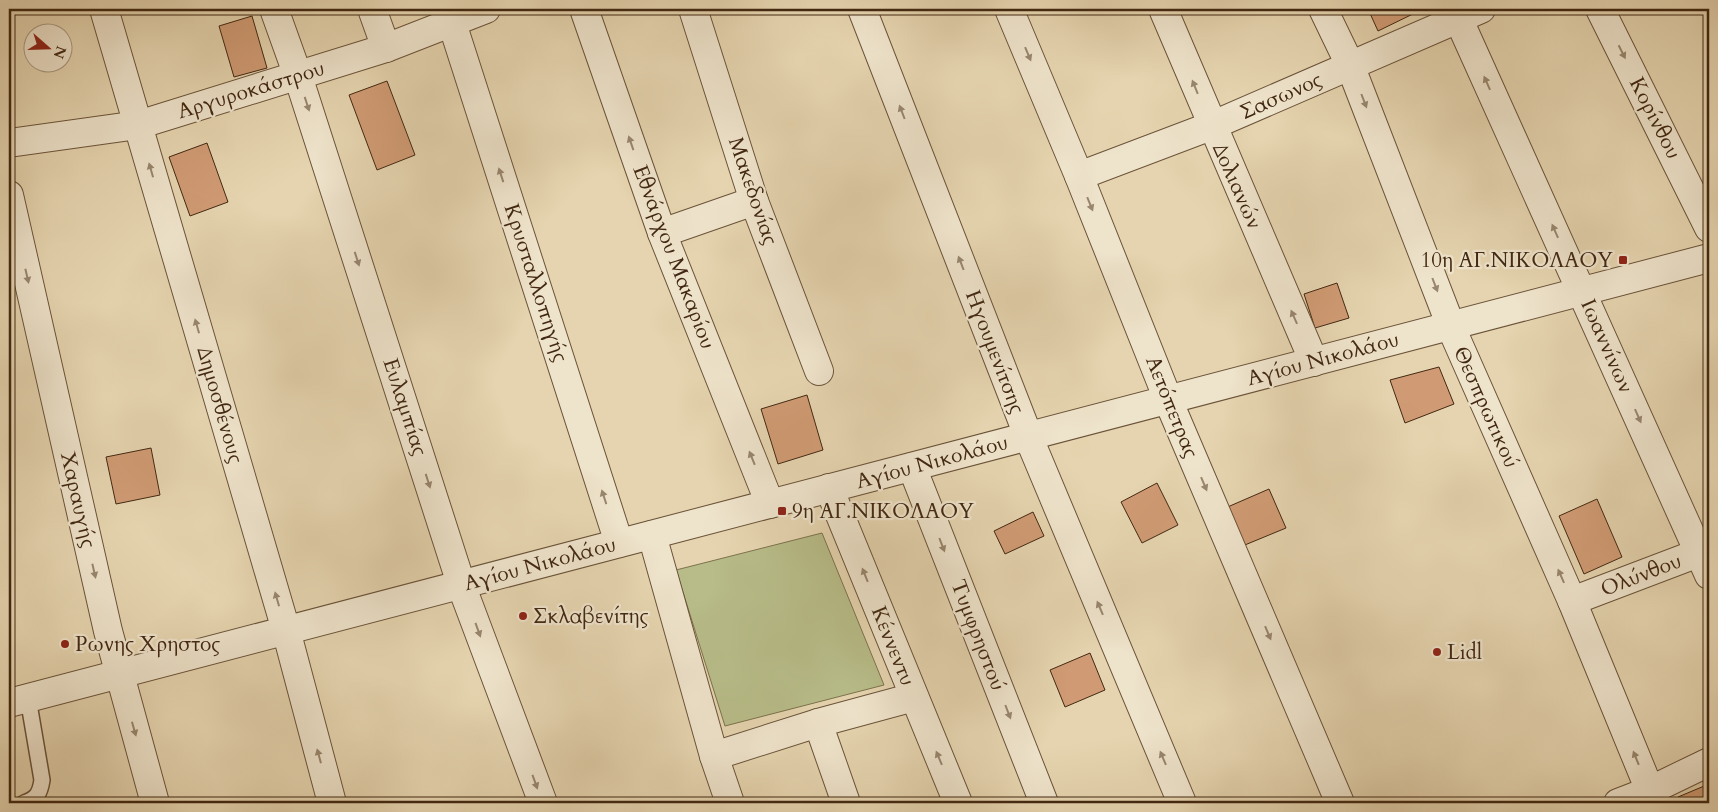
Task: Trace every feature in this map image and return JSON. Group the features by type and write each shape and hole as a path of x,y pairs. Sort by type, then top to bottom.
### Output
{"street":[{"name":"Δημοσθένους","path":"104,9 286,630 332,803"},
{"name":"Ευλαμπίας","path":"274,9 298,76 462,584 543,803"},
{"path":"372,9 386,48"},
{"name":"Αργυροκάστρου","path":"9,142 138,125 386,48 486,9"},
{"name":"Εθνάρχου Μακαρίου","path":"584,9 662,233 770,504"},
{"name":"Μακεδονίας","path":"693,9 754,200 819,371"},
{"name":"Ηγουμενίτσης","path":"862,9 1028,436 1182,803"},
{"name":"Αετόπετρας","path":"1009,9 1079,176 1168,400 1340,803"},
{"name":"Δολιανών","path":"1163,9 1211,126 1314,362"},
{"name":"Θεσπρωτικού","path":"1323,9 1350,65 1451,326 1572,601 1652,797"},
{"name":"Κορίνθου","path":"1600,9 1709,228"},
{"name":"Σασωνος","path":"1079,176 1211,126 1464,12"},
{"name":"Ιωαννίνων","path":"1464,12 1582,292 1706,558"},
{"name":"Κρυσταλλοπηγής","path":"452,23 619,543"},
{"name":"Χαραυγής","path":"9,195 118,674 155,803"},
{"path":"662,233 754,200"},
{"name":"Αγίου Νικολάου","path":"18,700 1709,258"},
{"name":"Τυμφρηστού","path":"912,467 1044,803"},
{"name":"Κέννεντυ","path":"830,488 958,803"},
{"path":"652,535 714,756 730,803"},
{"name":"Ολύνθου","path":"1572,601 1706,558"},
{"path":"714,756 818,723 914,697"},
{"path":"818,723 846,803"},
{"path":"1618,803 1652,797 1709,762"}],"lane":[{"path":"18,700 42,780 40,792 32,800 24,803"}],"green space":[{"path":"822,533 884,685 725,726 676,570"}],"building":[{"path":"1368,9 1418,9 1419,11 1378,31"},
{"path":"252,16 267,68 234,77 219,26"},
{"path":"387,81 415,155 377,170 349,95"},
{"path":"207,143 228,202 190,216 169,157"},
{"path":"1337,283 1349,318 1315,328 1304,294"},
{"path":"1439,367 1454,404 1405,423 1390,380"},
{"path":"807,395 823,450 778,464 761,409"},
{"path":"151,448 160,495 116,504 106,457"},
{"path":"1157,483 1178,525 1142,543 1121,502"},
{"path":"1269,489 1286,528 1240,547 1223,509"},
{"path":"1597,499 1622,557 1584,574 1559,516"},
{"path":"1033,512 1044,536 1005,554 994,531"},
{"path":"1090,653 1105,690 1065,707 1050,670"},
{"path":"1709,784 1709,803 1680,803 1678,797"}],"place":[{"name":"10η ΑΓ.ΝΙΚΟΛΑΟΥ","path":"1623,260"},
{"name":"9η ΑΓ.ΝΙΚΟΛΑΟΥ","path":"782,511"},
{"name":"Σκλαβενίτης","path":"523,616"},
{"name":"Ρωνης Χρηστος","path":"65,644"},
{"name":"Lidl","path":"1437,652"}]}
